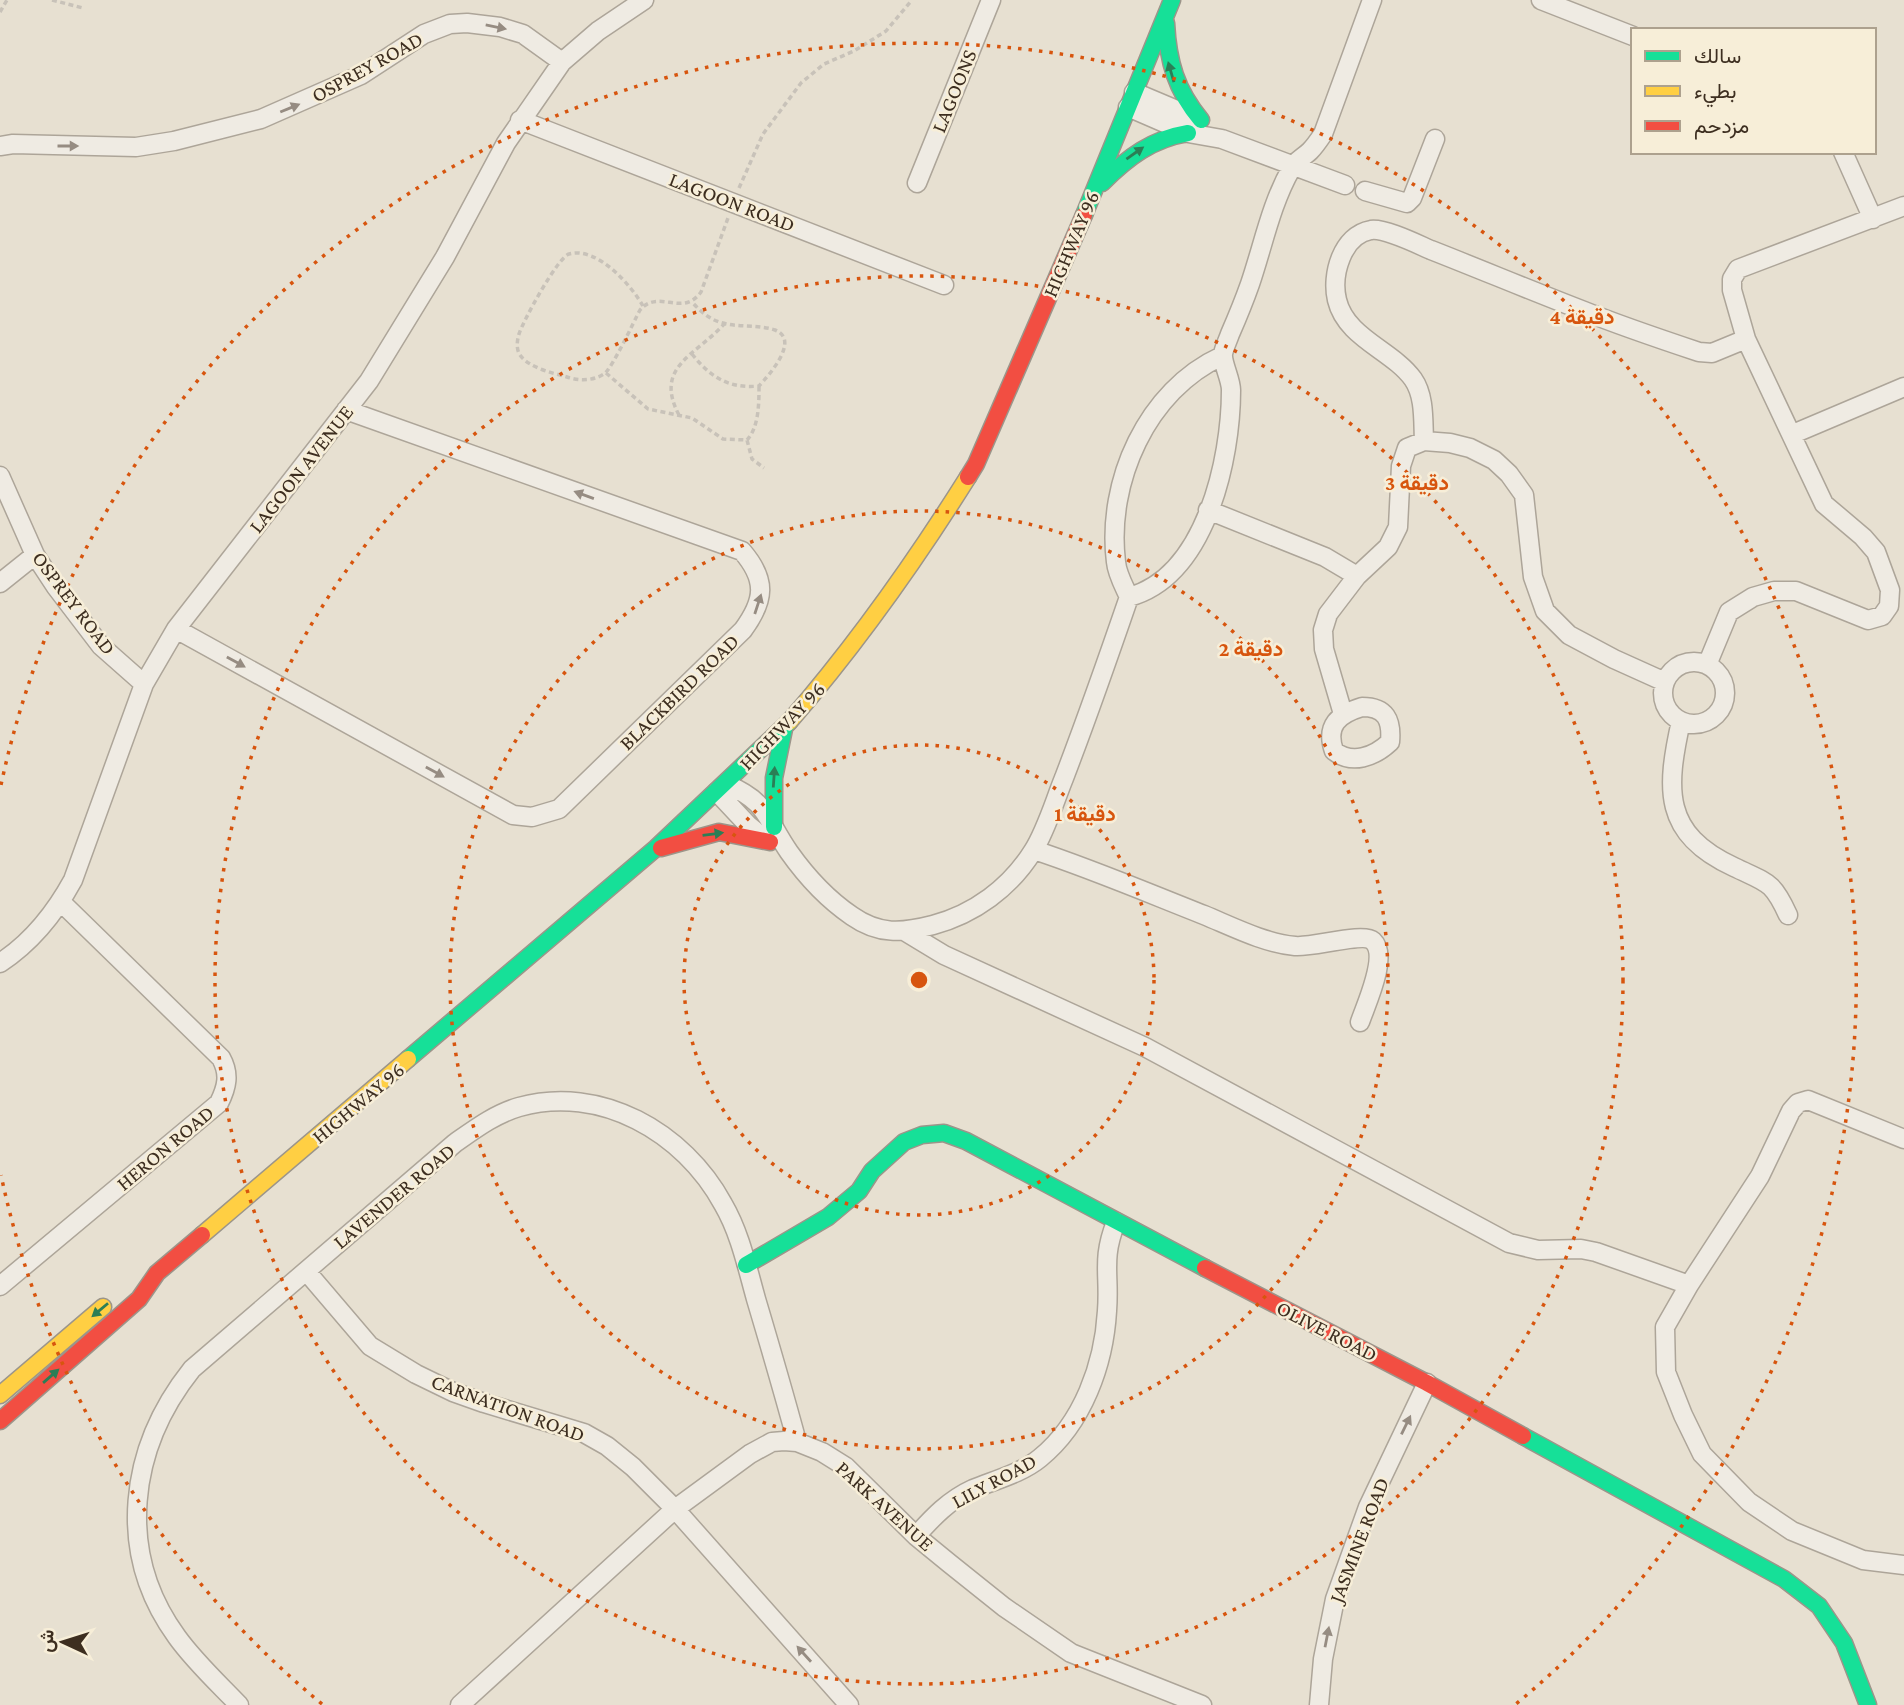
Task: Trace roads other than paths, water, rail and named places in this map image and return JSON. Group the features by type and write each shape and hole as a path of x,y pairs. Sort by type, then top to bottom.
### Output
{"street":[{"name":"LAGOON AVENUE","path":"0,963 36,933 61,902 73,880 144,684 176,629 369,381 408,320 520,120 562,62 598,31 644,0"},
{"name":"LAGOONS","path":"918,183 991,0"},
{"path":"1129,597 1144,593 1162,582 1180,564 1208,510 1224,464 1228,435 1231,388 1222,356 1278,197 1292,165 1313,148 1323,134 1372,0"},
{"path":"1541,0 1631,35"},
{"path":"1169,7 1167,59 1174,83 1194,127"},
{"name":"HIGHWAY 96","path":"0,1395 121,1292 157,1273 656,848 784,728 831,674 927,542 976,464 1094,192 1169,7"},
{"name":"OSPREY ROAD","path":"0,146 136,147 174,141 261,119 361,75 424,34 450,24 500,27 523,34 562,62"},
{"path":"1131,100 1222,139 1345,185"},
{"name":"LAGOON ROAD","path":"520,120 944,285"},
{"path":"1094,192 1131,154 1152,142 1194,127"},
{"path":"1364,191 1407,203 1412,198 1435,139"},
{"path":"1844,154 1873,219"},
{"path":"1707,665 1730,612 1753,597 1774,591 1796,591 1868,620 1882,616 1889,606 1890,590 1875,552 1863,537 1824,503 1746,339 1732,290 1732,279 1738,269 1904,206"},
{"path":"1424,441 1422,401 1413,379 1353,328 1343,316 1336,299 1339,259 1349,243 1372,230 1416,244 1586,312 1699,352 1712,352 1746,339"},
{"path":"721,788 752,797 760,804 772,835 834,904 855,919 878,930 906,932 953,919 985,902 1009,881 1034,850 1081,734 1129,597 1116,565 1114,523 1124,475 1138,440 1160,405 1188,377 1203,365 1222,356"},
{"path":"1793,434 1904,387"},
{"name":"BLACKBIRD ROAD","path":"176,629 513,815 532,817 559,809 743,630 756,613 762,594 756,567 742,551 346,410"},
{"path":"1343,714 1324,649 1323,630 1328,614 1357,576 1388,547 1398,527 1401,466 1406,448 1424,441 1470,448 1494,460 1524,495 1533,577 1545,611 1569,635 1665,682"},
{"name":"OSPREY ROAD","path":"0,475 35,555 101,646 144,684"},
{"path":"1208,510 1325,557 1357,576"},
{"path":"0,583 35,555"},
{"path":"1699,662 1707,665 1721,677 1724,696 1722,705 1709,720 1700,723 1681,721 1666,705 1663,690 1665,682 1669,674 1682,664 1699,662"},
{"path":"1681,721 1675,749 1672,795 1678,819 1691,839 1706,852 1764,881 1777,892 1788,915"},
{"path":"772,835 772,780 775,756 784,728"},
{"path":"656,848 719,832 772,835"},
{"path":"1034,850 1076,864 1258,937 1295,946 1321,945 1364,937 1371,939 1378,947 1379,965 1360,1022"},
{"name":"HERON ROAD","path":"0,1286 219,1102 226,1089 226,1067 221,1058 61,902"},
{"path":"906,932 944,955 1144,1047 1509,1243 1538,1250 1581,1249 1596,1252 1689,1285"},
{"path":"1904,1139 1808,1100 1798,1103 1791,1111 1760,1176 1665,1327 1666,1372 1683,1415 1702,1454 1749,1502 1791,1531 1863,1560 1904,1565"},
{"name":"LAVENDER ROAD","path":"239,1705 177,1637 154,1596 141,1552 138,1529 139,1479 153,1432 170,1399 192,1369 455,1143 479,1126 517,1108 559,1101 592,1103 624,1113 655,1131 684,1153 701,1171 724,1204 740,1241 797,1442"},
{"name":"OLIVE ROAD","path":"746,1265 828,1217 859,1191 872,1171 904,1142 922,1135 944,1133 966,1141 1427,1383 1784,1579 1819,1606 1832,1624 1844,1643 1868,1705"},
{"name":"LILY ROAD","path":"916,1536 939,1511 954,1500 1040,1458 1063,1434 1076,1414 1093,1381 1102,1348 1108,1310 1105,1261 1108,1242 1116,1222"},
{"name":"CARNATION ROAD","path":"306,1271 370,1346 416,1374 453,1392 583,1433 607,1446 633,1467 675,1509 849,1705"},
{"name":"HIGHWAY 96","path":"1,1421 139,1299 157,1273"},
{"name":"JASMINE ROAD","path":"1319,1705 1323,1659 1335,1599 1368,1507 1427,1383"},
{"path":"460,1705 675,1509 750,1454 772,1442 797,1442"},
{"name":"PARK AVENUE","path":"797,1442 822,1452 846,1467 916,1536 1004,1607 1071,1653 1202,1705"}]}
